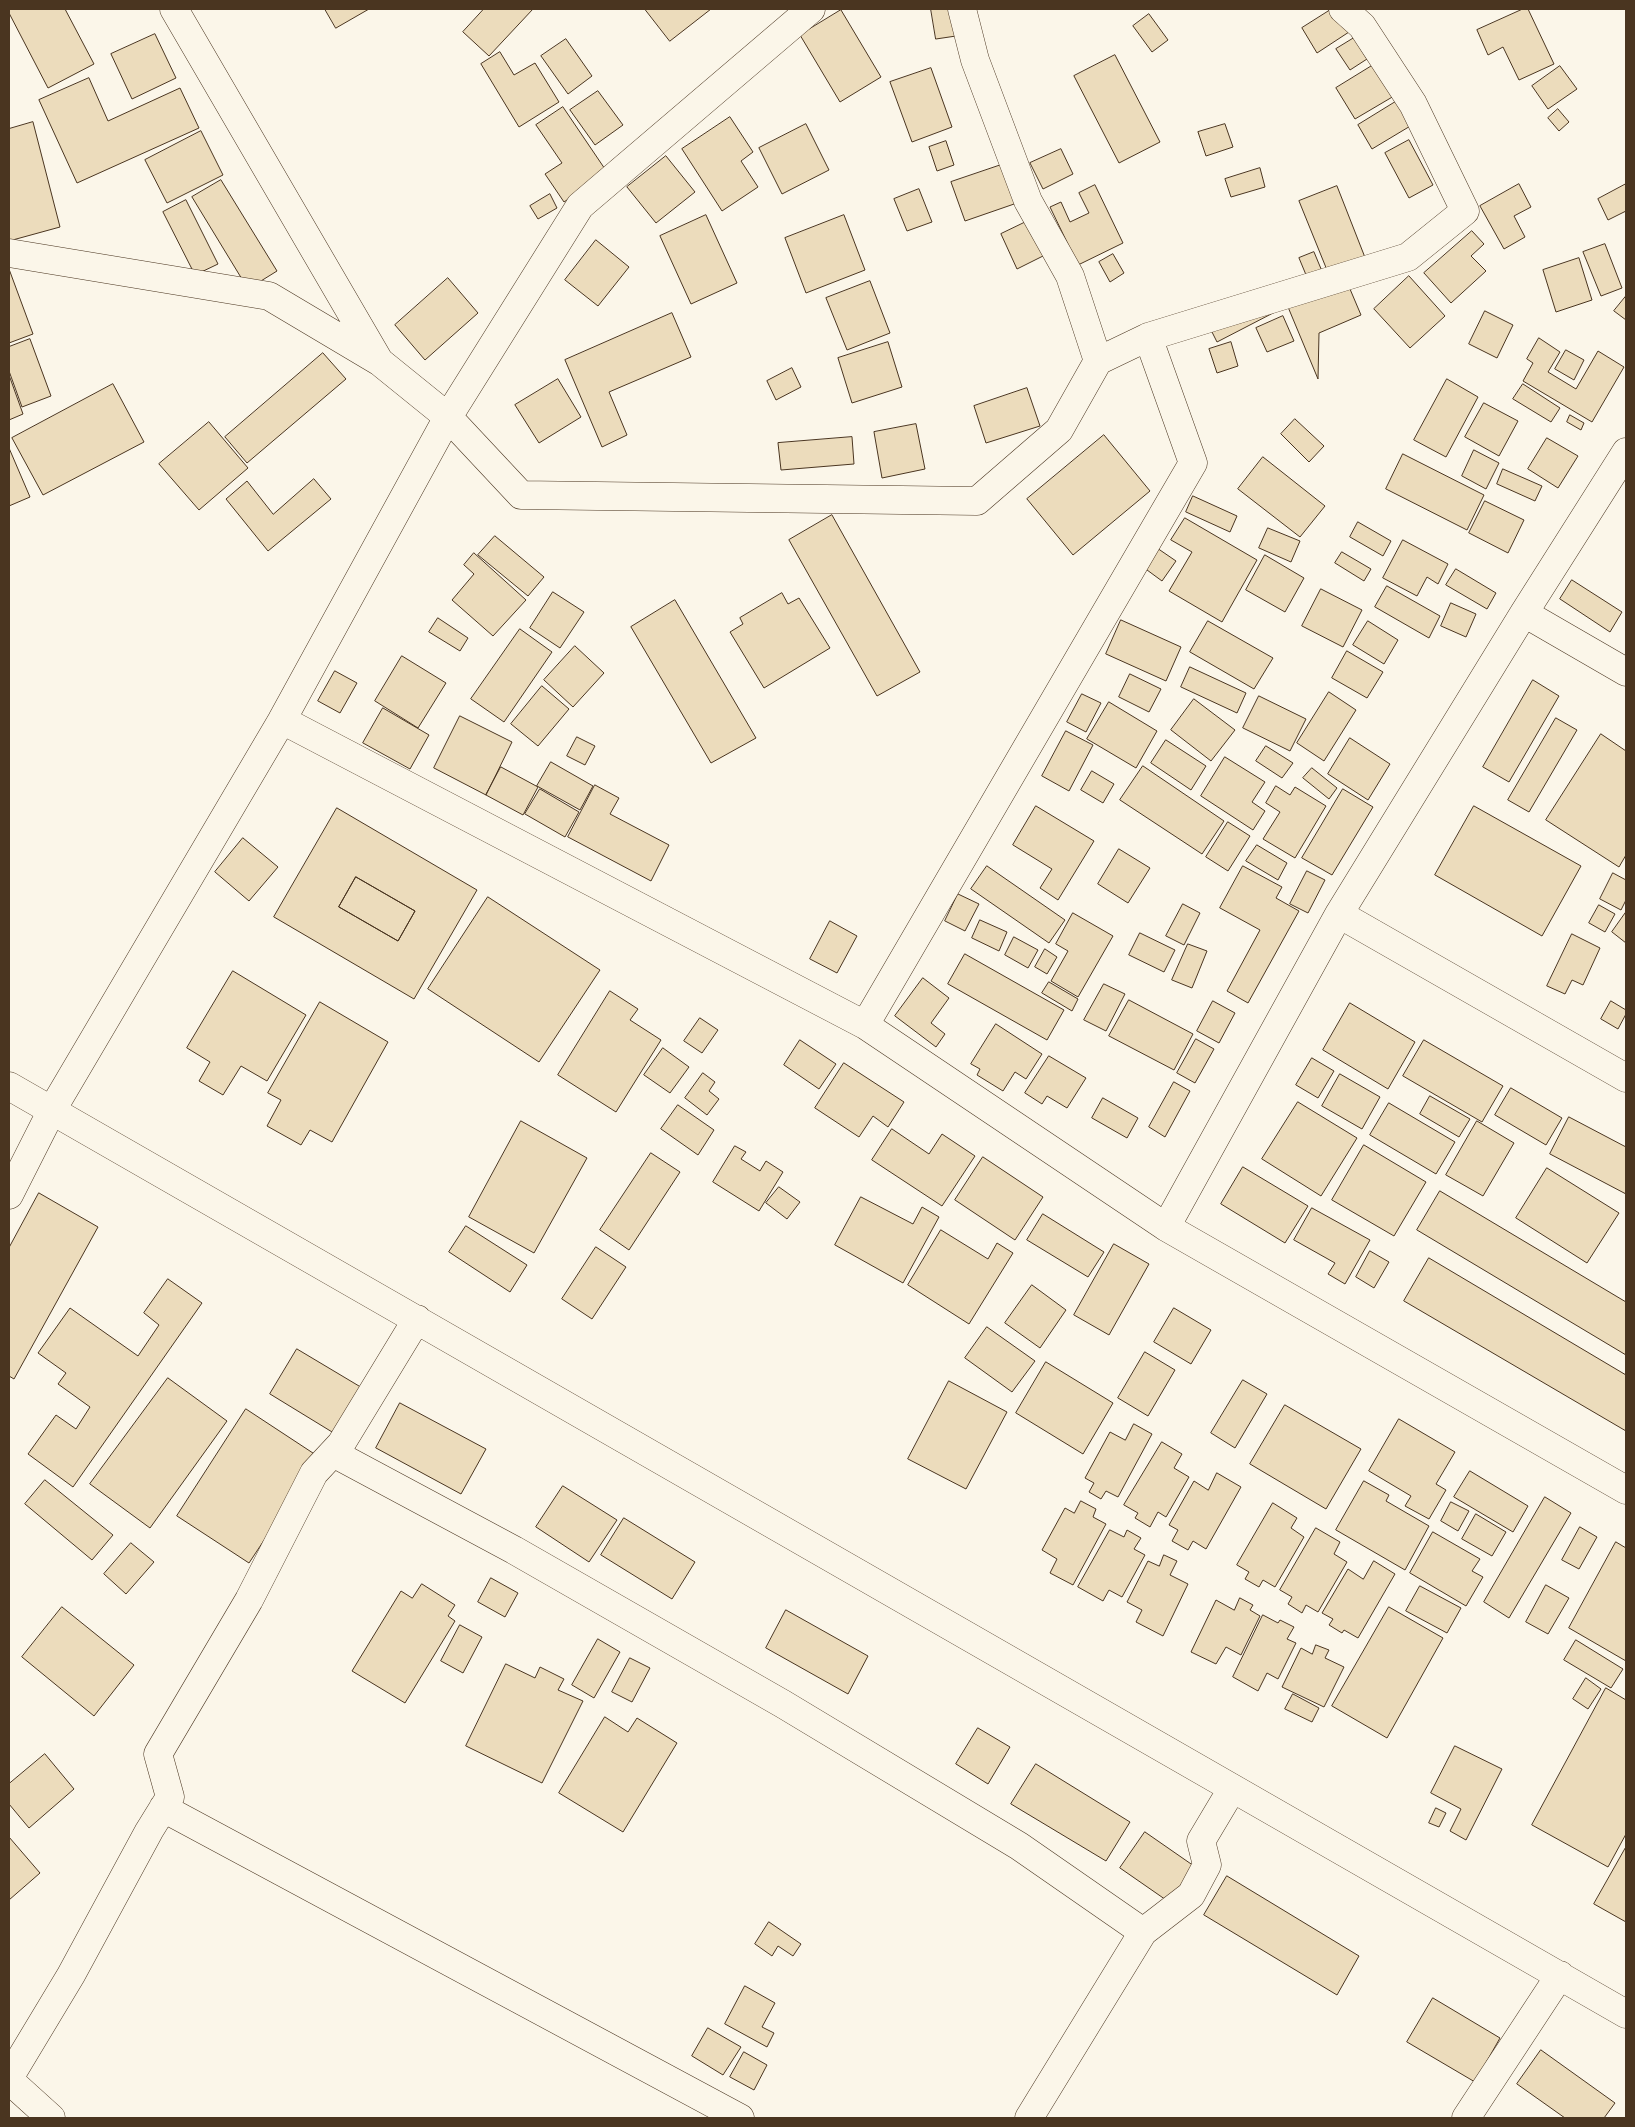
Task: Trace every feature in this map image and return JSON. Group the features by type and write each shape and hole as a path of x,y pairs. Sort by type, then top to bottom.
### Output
{"street":[{"path":"174,9 380,362"},
{"path":"9,1195 52,1110 282,720 448,417 580,206 812,9"},
{"path":"962,9 975,60 1028,201 1070,276 1098,361"},
{"path":"9,253 269,296 380,362 448,417 522,495 976,501 1058,430 1098,361 1148,337 1408,257 1465,210 1413,104 1362,26 1343,9"},
{"path":"865,1025 1193,463 1148,337"},
{"path":"1166,1227 1339,914 1524,613 1626,452"},
{"path":"1524,613 1626,672"},
{"path":"282,720 865,1025 1166,1227 1626,1490"},
{"path":"1339,914 1626,1078"},
{"path":"9,1086 1626,2014"},
{"path":"52,2118 9,2079 71,1975 170,1797 158,1754 249,1600 314,1473 341,1444 417,1319"},
{"path":"333,1453 514,1550 783,1704 1018,1846 1143,1932"},
{"path":"1029,2118 1143,1932 1191,1895 1207,1865 1201,1841 1232,1789"},
{"path":"163,1808 740,2118"},
{"path":"1466,2118 1560,1975"}],"building":[{"path":"9,9 65,9 94,64 48,88 9,13"},
{"path":"325,9 369,9 336,28"},
{"path":"484,9 533,9 489,56 463,32"},
{"path":"645,9 711,9 670,41"},
{"path":"931,9 951,9 956,36 936,39"},
{"path":"1332,9 1349,32 1317,53 1302,28"},
{"path":"1523,9 1528,9 1554,64 1519,80 1503,47 1488,55 1477,30"},
{"path":"841,10 881,77 840,102 800,35"},
{"path":"1149,14 1168,40 1152,52 1133,26"},
{"path":"155,34 176,78 132,99 111,54"},
{"path":"1354,38 1367,59 1350,70 1336,49"},
{"path":"566,39 592,76 568,94 541,56"},
{"path":"500,52 514,75 535,63 559,102 519,127 481,64"},
{"path":"1115,55 1160,142 1119,163 1074,76"},
{"path":"1375,64 1394,96 1355,119 1336,88"},
{"path":"1560,66 1577,89 1548,109 1532,86"},
{"path":"931,68 952,127 912,142 890,82"},
{"path":"89,78 108,121 180,88 199,128 77,183 39,100"},
{"path":"598,91 623,125 595,145 570,110"},
{"path":"1397,101 1412,125 1372,149 1358,125"},
{"path":"563,107 607,172 564,202 545,174 562,163 536,125"},
{"path":"1558,109 1569,122 1559,131 1548,118"},
{"path":"730,117 753,152 741,161 758,187 722,211 682,149"},
{"path":"33,122 60,227 9,241 9,129"},
{"path":"806,124 829,170 782,194 759,148"},
{"path":"1225,124 1233,147 1206,156 1198,132"},
{"path":"201,131 223,175 167,203 145,160"},
{"path":"1409,140 1433,185 1409,198 1385,153"},
{"path":"946,141 954,165 937,171 929,147"},
{"path":"1061,149 1073,174 1043,189 1030,163"},
{"path":"666,156 695,192 656,223 627,187"},
{"path":"1004,164 1017,203 965,221 951,182"},
{"path":"1260,168 1265,187 1231,197 1225,179"},
{"path":"221,180 277,271 248,289 192,197"},
{"path":"1519,184 1531,207 1514,216 1525,237 1504,249 1480,206"},
{"path":"1626,184 1626,211 1608,220 1598,199"},
{"path":"1095,185 1123,243 1078,265 1050,207 1061,202 1070,222 1089,213 1079,193"},
{"path":"1337,186 1366,260 1329,275 1299,201"},
{"path":"919,189 932,222 907,231 894,199"},
{"path":"550,194 557,208 538,219 530,206"},
{"path":"186,200 218,264 195,275 163,212"},
{"path":"706,215 737,283 691,304 660,236"},
{"path":"844,215 865,270 806,293 785,238"},
{"path":"1028,221 1045,255 1017,269 1001,234"},
{"path":"1472,231 1484,244 1471,256 1486,271 1451,303 1424,273"},
{"path":"596,240 629,267 598,306 565,280"},
{"path":"1605,244 1622,288 1601,296 1583,252"},
{"path":"1314,252 1324,276 1309,282 1299,258"},
{"path":"1113,254 1124,273 1110,282 1099,262"},
{"path":"1579,258 1592,300 1556,312 1543,270"},
{"path":"9,269 33,334 9,343"},
{"path":"1409,276 1445,316 1410,348 1374,309"},
{"path":"448,278 478,313 425,360 395,325"},
{"path":"870,281 890,333 847,350 826,298"},
{"path":"1347,282 1361,315 1319,333 1318,379 1288,307"},
{"path":"1626,296 1626,320 1614,311"},
{"path":"1270,302 1275,312 1217,342 1212,332"},
{"path":"1485,311 1513,325 1497,358 1469,344"},
{"path":"672,313 691,357 609,392 627,435 602,447 565,360"},
{"path":"1283,316 1294,341 1267,352 1256,328"},
{"path":"1539,338 1560,352 1548,372 1576,389 1598,351 1624,367 1592,422 1523,381 1533,363 1527,359"},
{"path":"30,339 51,396 22,407 9,371 9,347"},
{"path":"888,342 902,387 852,403 838,358"},
{"path":"1231,342 1238,366 1217,373 1209,349"},
{"path":"1566,350 1584,360 1574,380 1555,369"},
{"path":"323,353 346,379 247,463 225,437"},
{"path":"792,368 801,387 776,400 767,381"},
{"path":"9,375 23,414 9,420"},
{"path":"558,379 581,417 539,443 515,405"},
{"path":"1447,379 1478,397 1446,457 1414,440"},
{"path":"113,384 144,442 43,495 12,438"},
{"path":"1523,384 1560,408 1551,422 1513,399"},
{"path":"1027,388 1040,426 986,443 974,406"},
{"path":"1484,403 1518,421 1499,456 1465,437"},
{"path":"1570,415 1584,423 1581,430 1567,422"},
{"path":"1295,419 1324,446 1309,462 1281,434"},
{"path":"209,422 248,468 199,510 159,464"},
{"path":"916,424 925,469 882,478 874,432"},
{"path":"1104,435 1150,491 1073,555 1027,499"},
{"path":"852,437 854,464 781,470 778,443"},
{"path":"1547,438 1578,456 1558,488 1528,469"},
{"path":"9,448 30,497 9,506"},
{"path":"1474,450 1499,463 1486,489 1462,476"},
{"path":"1403,454 1484,495 1467,530 1386,489"},
{"path":"1263,457 1325,506 1300,537 1238,489"},
{"path":"1503,469 1542,486 1535,501 1497,484"},
{"path":"314,479 331,499 268,551 226,499 247,481 273,514"},
{"path":"1193,496 1237,516 1230,532 1186,512"},
{"path":"1485,501 1524,520 1508,553 1469,533"},
{"path":"832,515 920,672 877,696 789,540"},
{"path":"1185,518 1257,560 1222,622 1169,591 1192,552 1171,540"},
{"path":"1358,522 1391,541 1383,556 1350,537"},
{"path":"1268,528 1300,541 1291,562 1259,548"},
{"path":"495,536 544,577 528,596 478,555"},
{"path":"1403,540 1448,564 1438,584 1427,577 1417,596 1383,578"},
{"path":"1157,548 1176,561 1162,581 1143,567"},
{"path":"1342,552 1371,569 1364,581 1335,563"},
{"path":"474,553 526,600 493,636 452,600 474,574 464,565"},
{"path":"1265,555 1304,578 1285,612 1246,590"},
{"path":"1456,569 1496,593 1487,609 1446,585"},
{"path":"1572,580 1622,612 1610,632 1560,599"},
{"path":"1387,586 1440,616 1429,638 1375,607"},
{"path":"1321,589 1362,610 1343,647 1302,626"},
{"path":"553,592 584,612 560,648 530,628"},
{"path":"782,593 788,604 799,598 830,648 764,688 730,632 743,624 740,618"},
{"path":"675,600 756,738 711,763 631,627"},
{"path":"1451,603 1476,614 1466,637 1441,626"},
{"path":"438,618 468,638 460,651 429,632"},
{"path":"1121,620 1181,647 1166,681 1106,654"},
{"path":"1208,621 1273,658 1254,689 1190,652"},
{"path":"1368,621 1398,640 1384,664 1353,645"},
{"path":"520,629 552,652 504,722 471,699"},
{"path":"575,646 604,673 573,707 544,680"},
{"path":"1347,651 1383,672 1367,698 1332,678"},
{"path":"402,656 446,683 418,728 375,701"},
{"path":"1190,667 1246,693 1237,713 1181,687"},
{"path":"335,671 357,683 340,713 318,701"},
{"path":"1130,674 1161,689 1149,712 1119,697"},
{"path":"1533,680 1559,696 1509,782 1483,767"},
{"path":"542,686 569,709 538,746 511,724"},
{"path":"1329,692 1356,710 1324,761 1297,743"},
{"path":"1082,694 1101,703 1086,732 1067,722"},
{"path":"1259,696 1306,719 1290,751 1243,728"},
{"path":"1194,699 1235,730 1211,761 1171,730"},
{"path":"1109,702 1157,731 1136,768 1087,739"},
{"path":"383,708 429,735 410,769 363,743"},
{"path":"460,716 512,742 486,795 434,768"},
{"path":"1556,718 1577,730 1529,812 1508,800"},
{"path":"1066,731 1093,745 1069,791 1042,776"},
{"path":"1601,734 1626,751 1626,855 1619,867 1546,820"},
{"path":"577,737 595,746 585,765 567,756"},
{"path":"1350,738 1390,764 1368,800 1328,774"},
{"path":"1166,740 1206,766 1191,790 1151,763"},
{"path":"1266,746 1293,763 1282,778 1256,761"},
{"path":"1225,757 1265,782 1252,802 1265,811 1253,830 1201,796"},
{"path":"551,762 593,786 580,810 537,786"},
{"path":"1143,766 1224,821 1202,854 1120,800"},
{"path":"501,767 538,787 523,815 486,795"},
{"path":"1312,768 1337,788 1329,799 1303,778"},
{"path":"1092,771 1114,784 1103,803 1081,790"},
{"path":"595,785 619,798 610,814 669,845 651,881 568,837"},
{"path":"1276,786 1290,795 1295,787 1326,806 1295,858 1263,839 1280,812 1266,803"},
{"path":"540,789 579,812 565,837 525,814"},
{"path":"1343,789 1373,807 1332,875 1302,858"},
{"path":"1036,806 1094,841 1058,900 1040,888 1052,869 1013,845"},
{"path":"1474,806 1581,866 1542,936 1435,875"},
{"path":"337,808 477,890 414,999 274,917","holes":["356,877 415,911 398,941 339,907"]},
{"path":"1228,822 1250,836 1228,871 1206,857"},
{"path":"243,838 278,867 249,901 215,872"},
{"path":"1257,845 1287,863 1278,880 1246,861"},
{"path":"1119,849 1150,868 1128,903 1098,884"},
{"path":"987,866 1065,920 1049,943 971,889"},
{"path":"1243,866 1282,887 1276,898 1299,911 1248,1003 1227,991 1260,930 1220,908"},
{"path":"1307,871 1325,880 1308,913 1290,904"},
{"path":"1613,873 1626,880 1626,900 1621,910 1600,899"},
{"path":"356,877 415,911 398,941 339,907"},
{"path":"958,894 979,904 965,931 945,921"},
{"path":"488,897 600,970 539,1062 428,989"},
{"path":"1183,904 1200,913 1184,945 1166,936"},
{"path":"1599,905 1615,914 1605,932 1589,923"},
{"path":"1626,912 1626,943 1612,932"},
{"path":"1073,913 1113,936 1078,997 1051,981 1068,951 1056,944"},
{"path":"980,920 1007,932 999,951 972,938"},
{"path":"830,921 857,936 837,973 810,959"},
{"path":"1140,933 1175,950 1164,972 1129,955"},
{"path":"1572,934 1600,948 1583,985 1572,980 1565,994 1547,986"},
{"path":"1014,937 1038,950 1028,968 1005,955"},
{"path":"1188,944 1207,951 1192,988 1172,980"},
{"path":"1045,949 1057,957 1047,974 1035,967"},
{"path":"965,954 1064,1010 1047,1040 948,984"},
{"path":"233,971 306,1015 267,1081 241,1066 223,1095 199,1081 210,1062 187,1048"},
{"path":"923,978 949,998 931,1023 945,1034 936,1047 895,1016"},
{"path":"1049,982 1078,999 1072,1011 1042,993"},
{"path":"1104,984 1125,994 1106,1031 1084,1020"},
{"path":"610,991 638,1009 630,1020 661,1040 616,1112 558,1075"},
{"path":"1129,1000 1193,1034 1174,1070 1109,1036"},
{"path":"1213,1001 1235,1013 1219,1043 1197,1031"},
{"path":"1611,1001 1626,1010 1626,1014 1618,1029 1601,1019"},
{"path":"320,1002 388,1042 332,1142 310,1130 301,1145 267,1126 281,1100 268,1093"},
{"path":"1350,1003 1415,1042 1388,1089 1323,1050"},
{"path":"700,1018 718,1030 702,1053 684,1041"},
{"path":"996,1024 1042,1054 1026,1079 1015,1072 1003,1091 977,1075 980,1069 971,1064"},
{"path":"1196,1039 1214,1049 1195,1083 1177,1073"},
{"path":"800,1040 836,1064 819,1089 784,1065"},
{"path":"1424,1040 1503,1086 1482,1122 1403,1076"},
{"path":"663,1048 689,1067 670,1093 644,1075"},
{"path":"1049,1056 1086,1078 1067,1108 1047,1096 1042,1104 1025,1093"},
{"path":"1312,1058 1334,1071 1318,1098 1296,1085"},
{"path":"844,1063 904,1102 888,1127 873,1116 859,1137 815,1108"},
{"path":"703,1073 715,1082 709,1091 719,1099 707,1115 685,1098"},
{"path":"1340,1074 1380,1097 1362,1129 1322,1106"},
{"path":"1174,1082 1190,1091 1165,1137 1149,1127"},
{"path":"1511,1088 1562,1118 1546,1145 1495,1115"},
{"path":"1430,1096 1470,1119 1459,1137 1420,1114"},
{"path":"1103,1098 1138,1118 1127,1138 1092,1118"},
{"path":"1298,1102 1357,1138 1321,1196 1262,1159"},
{"path":"1389,1103 1455,1142 1436,1174 1370,1135"},
{"path":"678,1105 714,1130 698,1155 661,1129"},
{"path":"1569,1117 1626,1147 1626,1194 1550,1154"},
{"path":"521,1121 587,1158 534,1253 469,1217"},
{"path":"1477,1121 1514,1143 1483,1196 1446,1175"},
{"path":"892,1129 929,1154 942,1134 975,1156 942,1206 872,1160"},
{"path":"1364,1145 1426,1182 1394,1236 1332,1200"},
{"path":"735,1146 746,1152 741,1159 760,1171 766,1161 783,1172 759,1211 713,1182"},
{"path":"651,1153 680,1172 629,1250 600,1230"},
{"path":"983,1157 1043,1197 1015,1240 955,1200"},
{"path":"1243,1167 1308,1206 1285,1243 1221,1204"},
{"path":"1547,1168 1619,1213 1587,1263 1516,1218"},
{"path":"779,1187 800,1202 787,1219 766,1203"},
{"path":"1440,1191 1626,1302 1626,1355 1417,1230"},
{"path":"39,1193 98,1227 14,1379 9,1376 9,1248"},
{"path":"861,1197 913,1224 922,1207 939,1217 903,1283 835,1245"},
{"path":"1312,1208 1370,1240 1345,1284 1328,1274 1335,1263 1294,1240"},
{"path":"1043,1214 1104,1252 1088,1277 1027,1240"},
{"path":"466,1226 527,1265 510,1292 449,1252"},
{"path":"941,1230 988,1259 997,1243 1013,1253 969,1324 908,1285"},
{"path":"1114,1244 1149,1264 1109,1335 1074,1315"},
{"path":"596,1247 626,1267 592,1319 562,1299"},
{"path":"1370,1251 1389,1262 1374,1288 1356,1277"},
{"path":"1429,1258 1626,1375 1626,1431 1404,1301"},
{"path":"168,1279 202,1303 73,1487 28,1454 56,1415 76,1429 90,1407 58,1384 66,1373 38,1353 70,1308 138,1356 159,1325 144,1313"},
{"path":"1032,1285 1066,1310 1040,1348 1005,1323"},
{"path":"1174,1308 1211,1330 1191,1364 1154,1342"},
{"path":"987,1327 1035,1361 1012,1392 965,1358"},
{"path":"297,1349 364,1389 337,1435 270,1394"},
{"path":"1145,1352 1175,1370 1148,1416 1118,1398"},
{"path":"1046,1362 1113,1403 1083,1454 1016,1413"},
{"path":"168,1378 227,1421 150,1528 90,1484"},
{"path":"1243,1380 1267,1394 1235,1448 1211,1433"},
{"path":"949,1381 1007,1412 966,1489 908,1459"},
{"path":"400,1403 486,1449 461,1494 376,1448"},
{"path":"1285,1405 1361,1449 1326,1509 1250,1464"},
{"path":"246,1409 319,1457 249,1563 177,1516"},
{"path":"1399,1419 1455,1452 1436,1484 1446,1490 1429,1519 1405,1506 1411,1496 1369,1471"},
{"path":"1134,1424 1152,1434 1118,1497 1106,1491 1101,1499 1089,1492 1094,1483 1085,1478 1110,1432 1125,1440"},
{"path":"1162,1442 1182,1454 1174,1468 1189,1477 1166,1517 1158,1512 1150,1527 1135,1518 1138,1513 1124,1505"},
{"path":"1470,1471 1528,1506 1513,1532 1454,1497"},
{"path":"1217,1473 1241,1487 1206,1549 1193,1541 1188,1550 1172,1541 1178,1530 1169,1525 1194,1481 1208,1490"},
{"path":"45,1480 113,1535 92,1560 25,1504"},
{"path":"1364,1481 1389,1495 1386,1501 1429,1526 1405,1570 1336,1530"},
{"path":"563,1486 617,1520 589,1562 536,1527"},
{"path":"1545,1497 1571,1513 1509,1618 1484,1602"},
{"path":"1081,1501 1096,1509 1093,1517 1106,1524 1073,1585 1050,1573 1057,1559 1042,1550 1065,1508 1074,1513"},
{"path":"1451,1502 1469,1511 1458,1531 1441,1521"},
{"path":"1273,1503 1297,1518 1291,1528 1304,1537 1275,1587 1263,1580 1259,1587 1245,1579 1249,1572 1237,1565"},
{"path":"1476,1514 1506,1532 1492,1556 1462,1539"},
{"path":"624,1518 695,1562 672,1599 601,1555"},
{"path":"1580,1527 1597,1537 1579,1569 1562,1560"},
{"path":"1316,1528 1340,1542 1334,1554 1347,1562 1318,1612 1306,1605 1302,1613 1288,1604 1292,1597 1280,1590"},
{"path":"1110,1530 1124,1537 1127,1530 1141,1538 1134,1549 1145,1555 1122,1597 1109,1590 1103,1601 1078,1587"},
{"path":"1433,1532 1480,1559 1472,1571 1483,1577 1466,1606 1410,1573"},
{"path":"1616,1542 1626,1548 1626,1661 1569,1628"},
{"path":"131,1543 154,1562 126,1594 104,1574"},
{"path":"1164,1555 1177,1561 1170,1575 1188,1584 1163,1636 1136,1622 1142,1610 1127,1602 1148,1561 1159,1566"},
{"path":"1374,1561 1395,1574 1358,1638 1344,1630 1342,1633 1329,1625 1333,1619 1322,1613 1348,1569 1363,1579"},
{"path":"491,1578 518,1593 505,1617 478,1602"},
{"path":"422,1584 455,1605 448,1616 455,1621 405,1703 352,1671 401,1591 412,1598"},
{"path":"1546,1585 1569,1598 1548,1634 1526,1622"},
{"path":"1420,1586 1461,1608 1447,1633 1406,1611"},
{"path":"1240,1598 1253,1605 1250,1610 1260,1616 1241,1655 1226,1647 1216,1664 1191,1652 1216,1600 1234,1610"},
{"path":"62,1607 134,1665 94,1716 22,1657"},
{"path":"1389,1607 1443,1638 1387,1738 1332,1706"},
{"path":"786,1610 868,1656 848,1694 766,1648"},
{"path":"1263,1615 1278,1623 1280,1620 1294,1627 1287,1639 1296,1643 1278,1679 1267,1673 1258,1691 1233,1677"},
{"path":"460,1625 482,1637 463,1673 441,1661"},
{"path":"598,1639 620,1652 594,1698 572,1685"},
{"path":"1576,1640 1623,1669 1611,1688 1564,1660"},
{"path":"1316,1645 1329,1650 1325,1658 1344,1667 1324,1707 1282,1687 1301,1648 1312,1654"},
{"path":"630,1658 650,1668 632,1702 612,1692"},
{"path":"506,1664 535,1678 540,1667 564,1679 558,1690 583,1701 542,1783 466,1746"},
{"path":"1586,1678 1601,1689 1588,1709 1573,1699"},
{"path":"1606,1688 1626,1700 1626,1834 1608,1867 1532,1825"},
{"path":"1293,1694 1319,1708 1312,1722 1285,1709"},
{"path":"605,1717 628,1732 637,1718 677,1743 623,1832 559,1793"},
{"path":"978,1728 1010,1747 988,1784 956,1764"},
{"path":"1455,1746 1502,1769 1466,1840 1450,1831 1461,1809 1431,1793"},
{"path":"45,1754 74,1789 29,1828 9,1804 9,1784"},
{"path":"1036,1764 1130,1822 1106,1861 1011,1804"},
{"path":"1436,1808 1446,1813 1439,1827 1429,1823"},
{"path":"1145,1832 1194,1866 1169,1902 1120,1868"},
{"path":"9,1837 40,1873 9,1900"},
{"path":"1626,1847 1626,1922 1594,1904"},
{"path":"1227,1876 1359,1956 1337,1995 1204,1915"},
{"path":"769,1922 801,1944 793,1956 778,1946 772,1956 755,1944"},
{"path":"745,1986 775,2003 762,2027 774,2033 767,2047 725,2024"},
{"path":"1433,1998 1500,2038 1475,2082 1407,2042"},
{"path":"708,2028 741,2047 723,2075 692,2056"},
{"path":"1541,2050 1615,2103 1604,2118 1565,2118 1517,2084"},
{"path":"744,2052 767,2065 754,2090 730,2077"}]}
